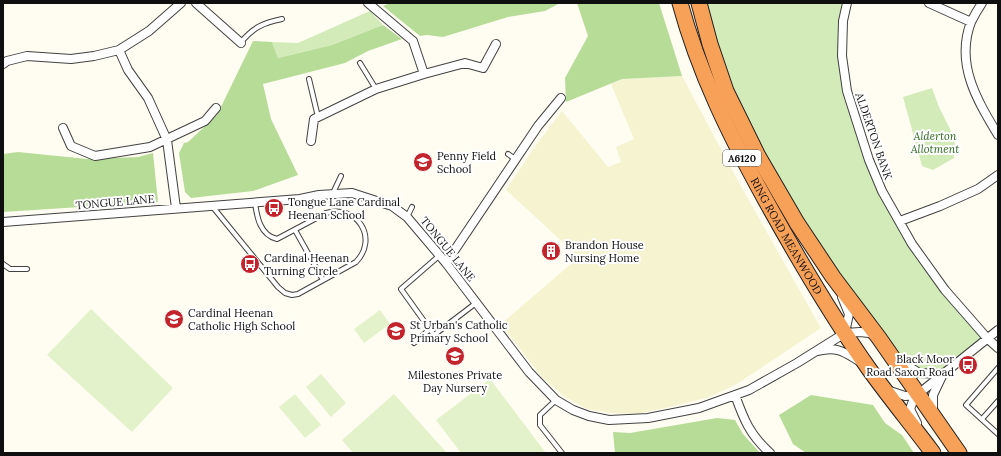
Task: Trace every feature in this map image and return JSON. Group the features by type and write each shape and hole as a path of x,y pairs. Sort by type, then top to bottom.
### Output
{"highway":[{"name":"RING ROAD MEANWOOD","path":"680,3 686,27 700,66 716,105 740,154 784,234 845,333"},
{"name":"RING ROAD MEANWOOD","path":"699,3 710,44 726,91 758,156 797,223 833,277 883,344"},
{"name":"A6120","path":"845,333 884,389 931,451"},
{"name":"A6120","path":"883,344 917,395 959,453"}],"street":[{"path":"4,59 27,56 71,59 94,56 119,50 149,31 181,3"},
{"path":"196,3 241,43"},
{"path":"368,3 413,41 424,74"},
{"name":"ALDERTON BANK","path":"847,3 843,21 842,56 847,91 869,160 882,191 912,244 945,290 987,338 998,348"},
{"path":"928,3 971,22"},
{"path":"982,3 971,22 966,50 966,65 969,80 976,97 998,135"},
{"path":"310,141 314,119 376,90 424,74 465,63 483,68 496,44"},
{"path":"119,50 128,70 148,98 167,140 176,208"},
{"path":"446,263 538,126 561,98"},
{"path":"63,128 70,146 95,156 150,147 205,121 216,108"},
{"path":"900,221 940,206 978,189 998,175"},
{"name":"TONGUE LANE","path":"3,222 300,199 352,192 392,206 407,217 440,255 529,372 556,400 573,410 589,416 609,420 648,418 699,408 749,390 845,333"},
{"name":"RING ROAD MEANWOOD","path":"833,277 849,314 845,333"},
{"path":"931,451 910,409 913,401 917,395 998,330"},
{"path":"845,333 869,333 883,344 904,365 920,374 943,374"},
{"name":"TONGUE LANE","path":"813,352 827,349 844,351 868,367"},
{"path":"933,417 933,395 943,374"},
{"path":"884,389 905,396 917,395"},
{"path":"735,395 749,429 762,446 770,453"}],"lane":[{"path":"241,43 251,31 260,25 282,19"},
{"path":"360,63 376,90"},
{"path":"309,79 318,117"},
{"path":"508,154 515,159"},
{"path":"333,194 341,176"},
{"path":"212,205 269,276 285,293 292,295 298,294 356,262 362,256 366,241 365,233 360,222 352,215 344,211 334,210 277,239 269,237 264,231 257,214 255,202"},
{"path":"407,217 412,207"},
{"path":"295,230 323,280"},
{"path":"440,255 401,289 434,335 476,302"},
{"path":"3,264 10,269 27,270"},
{"path":"414,343 430,329"},
{"path":"998,368 966,405 998,434"},
{"path":"556,400 540,415 540,425 562,453"},
{"path":"982,419 998,401"}],"shaded area":[{"path":"682,76 738,181 821,328 737,384 709,397 637,414 612,413 587,409 565,397 541,376 501,324 579,257 506,190 534,148 562,111 608,167 621,162 616,147 634,139 611,84 622,79"}],"green space":[{"path":"390,3 560,3 545,11 508,17 443,37 427,35 420,36 383,6"},
{"path":"577,3 659,3 682,76 622,79 566,102 565,78 588,36"},
{"path":"699,3 847,3 842,56 869,160 912,244 987,338 943,374 923,370 907,362 843,279 758,156"},
{"path":"370,11 383,25 332,45 278,58 272,42 298,43"},
{"path":"383,25 402,39 368,51 345,63 263,84 271,119 298,175 253,191 191,198 185,192 179,153 184,143 188,142 217,115 253,41 272,42 278,58 332,45"},
{"name":"Alderton Allotment","path":"932,88 939,107 955,139 954,158 933,170 922,166 903,97"},
{"path":"18,152 87,159 138,157 153,153 158,202 3,212 3,154"},
{"path":"91,309 173,388 132,432 47,355"},
{"path":"380,310 390,324 364,343 354,329"},
{"path":"321,374 346,403 331,417 306,387"},
{"path":"490,379 546,453 461,453 436,420"},
{"path":"295,394 321,425 305,438 279,407"},
{"path":"394,394 447,453 353,453 342,440"},
{"path":"811,395 873,405 885,423 902,435 914,453 806,453 793,444 779,415"},
{"path":"717,418 735,420 743,434 760,453 615,453 613,432 630,433"}],"place":[{"name":"Penny Field School","path":"423,162"},
{"name":"Tongue Lane Cardinal Heenan School","path":"274,208"},
{"name":"Brandon House Nursing Home","path":"551,251"},
{"name":"Cardinal Heenan Turning Circle","path":"250,264"},
{"name":"Cardinal Heenan Catholic High School","path":"174,319"},
{"name":"St Urban's Catholic Primary School","path":"396,331"},
{"name":"Milestones Private Day Nursery","path":"455,356"},
{"name":"Black Moor Road Saxon Road","path":"968,365"}]}
